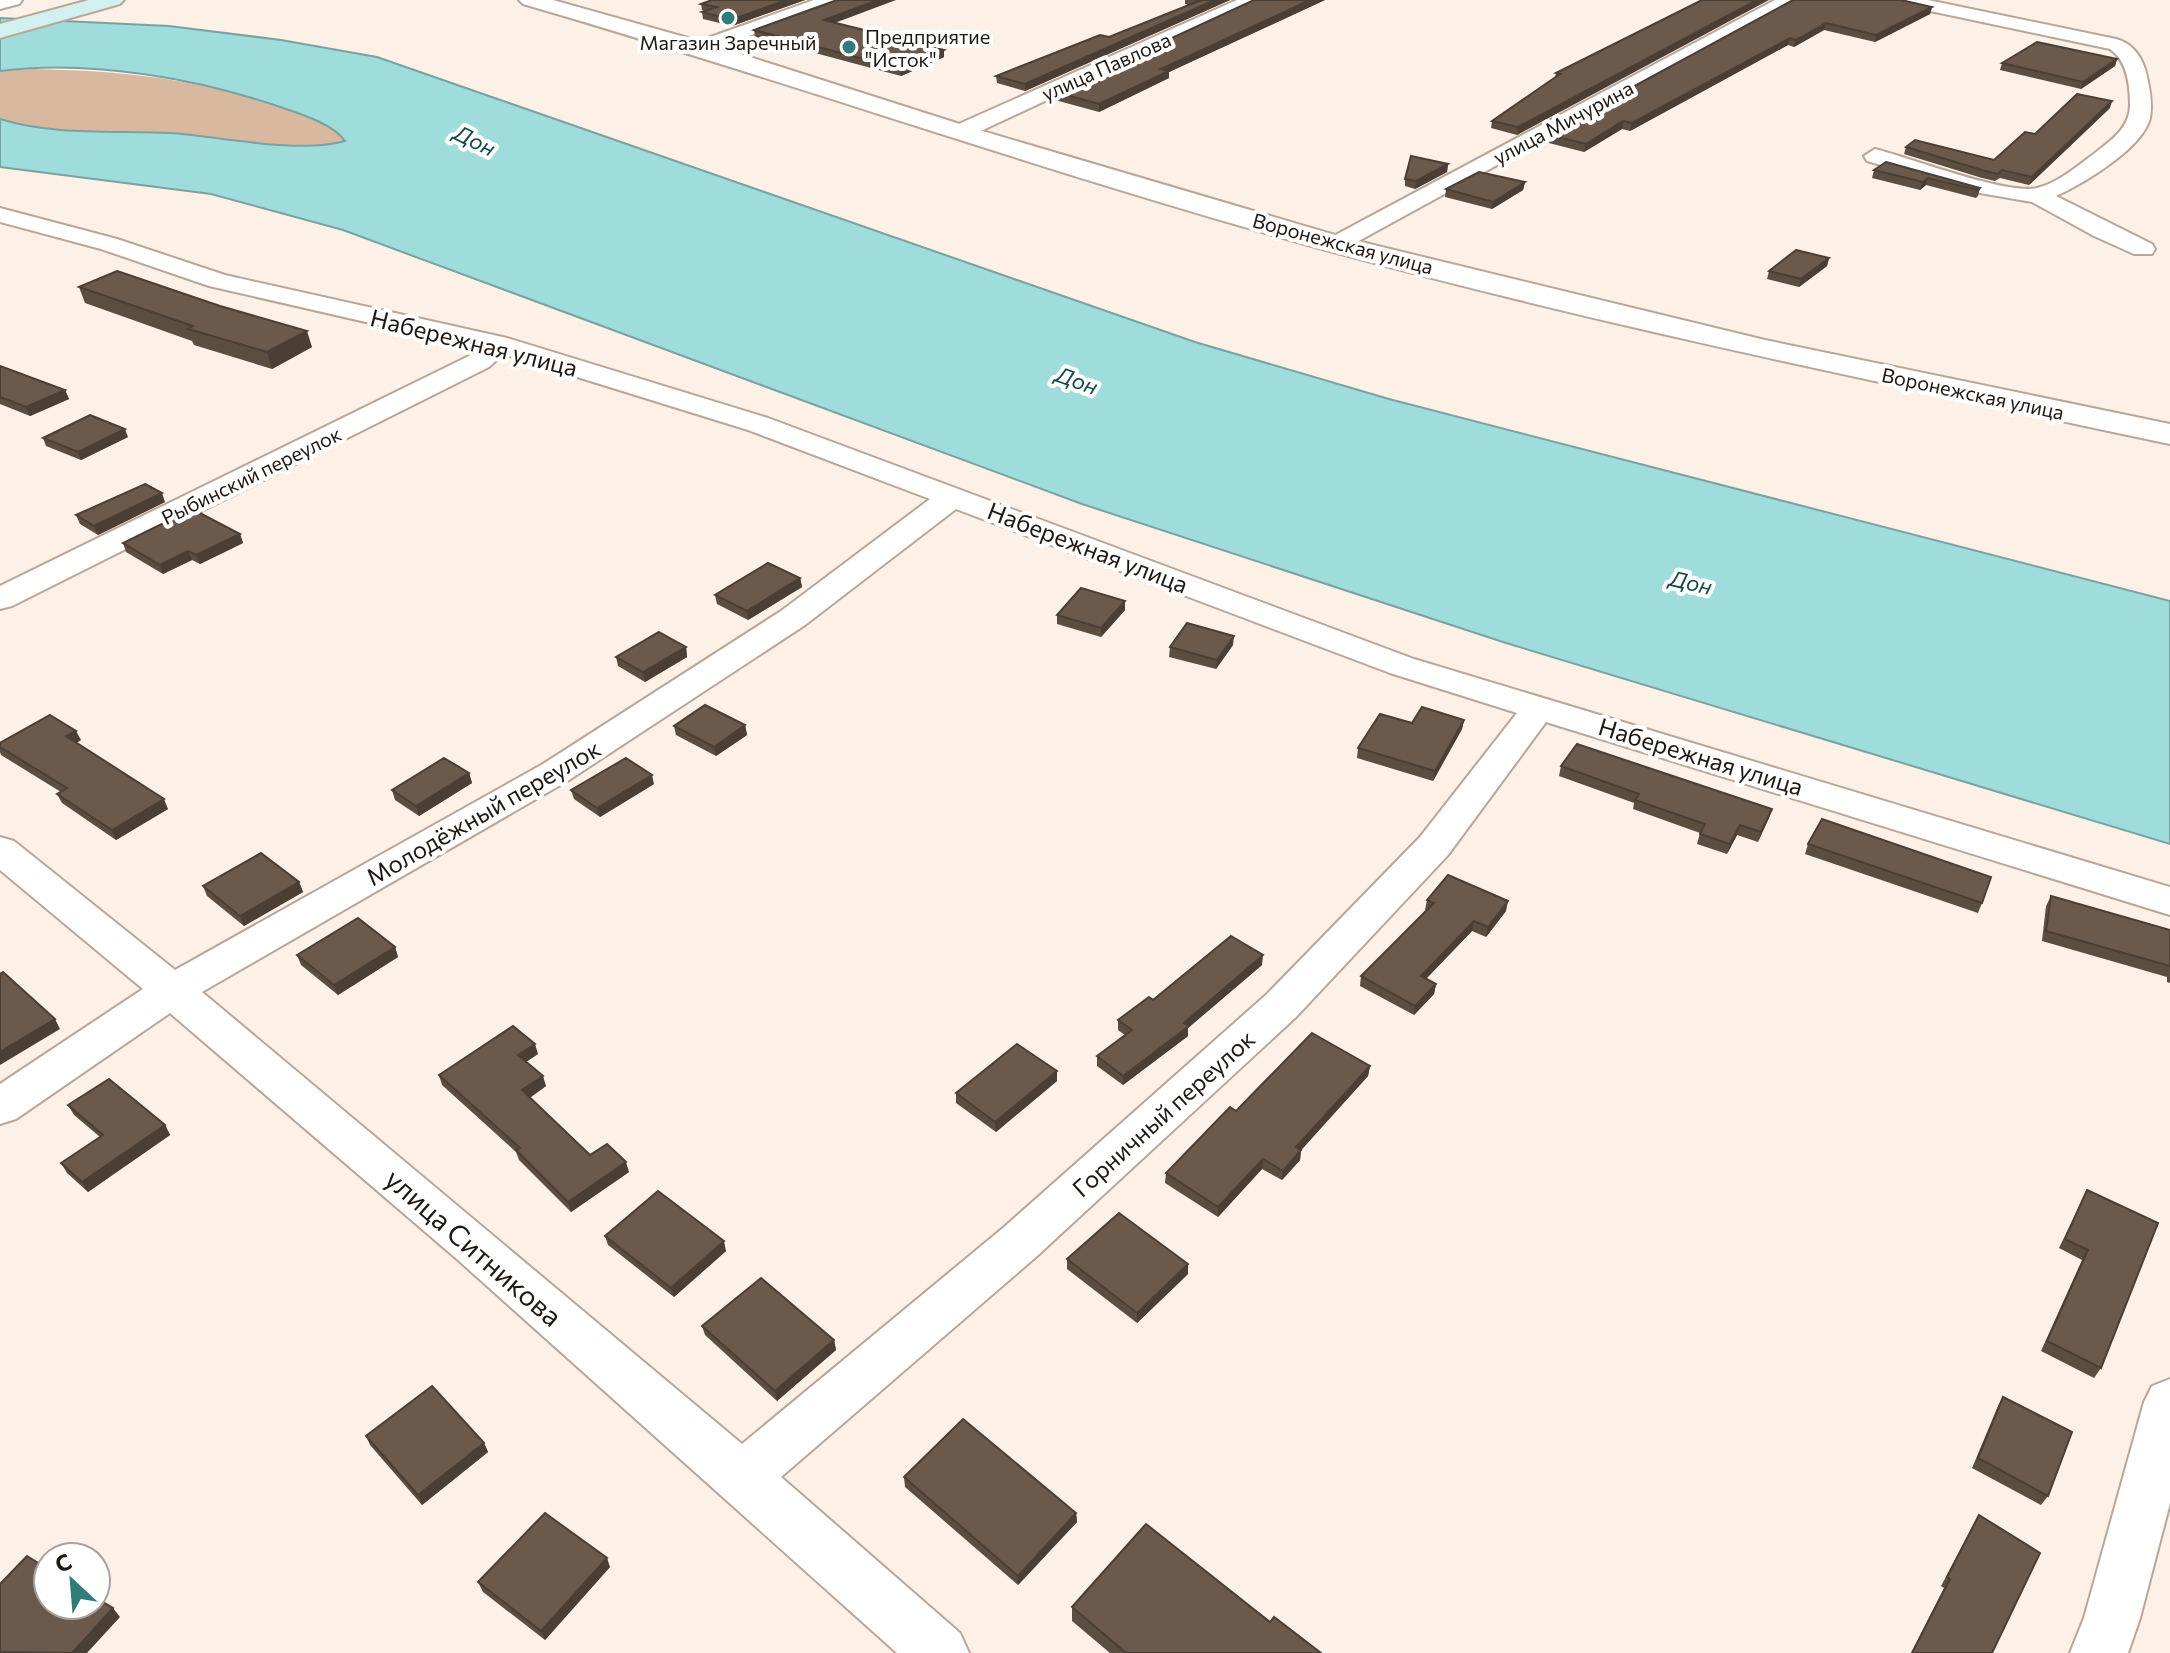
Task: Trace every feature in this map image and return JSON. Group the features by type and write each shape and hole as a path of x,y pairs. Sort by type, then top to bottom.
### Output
{"main road":[{"path":"0,31 112,0"}],"street":[{"path":"0,4 13,0"},
{"name":"Воронежская улица","path":"530,0 698,48 960,132 1336,244 1765,349 2170,434"},
{"path":"698,48 831,0"},
{"name":"улица Павлова","path":"960,132 1252,0"},
{"name":"улица Мичурина","path":"1336,244 1789,0"},
{"path":"1902,0 2116,45 2129,54 2140,104 2138,122 2118,144 2080,175 2037,195"},
{"path":"1875,156 2000,190 2037,195 2102,231 2143,249"},
{"name":"Набережная улица","path":"0,215 109,244 218,281 498,344 758,424 1402,666 2170,901"},
{"name":"Рыбинский переулок","path":"0,599 480,361 498,344"},
{"name":"Молодёжный переулок","path":"0,1107 173,990 556,772 793,618 953,496"},
{"name":"Горничный переулок","path":"742,1477 1020,1242 1281,1006 1434,846 1540,706"},
{"name":"улица Ситникова","path":"0,850 173,990 742,1477 940,1653"},
{"path":"2099,1653 2112,1618 2170,1402"}],"shaded area":[{"path":"34,69 162,78 223,90 310,118 327,126 345,142 281,145 172,133 63,130 0,119 0,71"}],"water":[{"name":"Дон","path":"0,18 169,26 281,40 377,57 1195,342 1389,399 2170,601 2170,844 1506,643 1082,504 343,230 211,194 0,167 0,119 63,130 172,133 283,145 327,145 345,141 326,125 301,114 253,98 182,81 108,70 35,68 0,71"}],"building":[{"path":"712,0 786,0 731,20 702,12 717,7 701,4"},
{"name":"Предприятие \"Исток\"","path":"837,0 878,0 824,20 944,50 901,69 754,30"},
{"path":"1196,0 1215,0 1025,84 996,76 1100,35 1109,37 1199,1"},
{"path":"1254,0 1310,0 1161,69 1169,71 1099,104 1055,92"},
{"path":"1702,0 1757,0 1518,127 1492,121 1560,74 1556,73"},
{"path":"1793,0 1901,0 1932,7 1876,35 1826,23 1796,40 1790,38 1632,123 1623,121 1586,144 1546,134"},
{"path":"2037,42 2117,59 2083,82 2002,63"},
{"path":"2077,94 2112,101 2032,177 2002,170 1998,174 1985,171 1906,147 1915,140 1994,160 2025,132 2035,134"},
{"path":"1411,156 1448,164 1416,181 1405,179"},
{"path":"1886,162 1980,188 1928,178 1923,182 1874,170"},
{"path":"1479,172 1525,182 1493,202 1446,189"},
{"path":"1796,250 1829,258 1801,279 1769,271"},
{"path":"117,271 307,331 267,352 188,329 193,326 79,287"},
{"path":"0,366 65,390 26,407 0,397"},
{"path":"90,415 125,429 78,452 43,438"},
{"path":"145,484 162,493 94,526 76,515"},
{"path":"192,509 240,534 196,555 188,551 160,565 123,543"},
{"path":"768,563 800,578 747,611 715,595"},
{"path":"1081,588 1125,601 1101,628 1057,615"},
{"path":"1187,623 1234,636 1217,660 1170,647"},
{"path":"659,632 686,647 643,672 616,657"},
{"path":"705,705 745,725 714,747 674,726"},
{"path":"1422,707 1464,720 1435,771 1358,748 1380,714 1412,723"},
{"path":"50,715 76,731 66,736 164,799 112,830 57,794 67,788 0,747 0,743"},
{"path":"1577,744 1772,809 1761,832 1740,825 1730,844 1700,834 1705,824 1635,800 1639,794 1561,766"},
{"path":"444,758 469,773 416,806 392,790"},
{"path":"626,758 652,775 597,808 571,790"},
{"path":"1822,819 1991,877 1982,903 1808,844"},
{"path":"261,853 299,882 240,916 203,886"},
{"path":"1448,875 1508,901 1488,927 1474,921 1421,976 1436,984 1415,1006 1361,976 1434,903 1427,900"},
{"path":"2051,896 2170,930 2170,966 2046,931"},
{"path":"358,918 395,947 334,985 297,955"},
{"path":"1231,936 1263,955 1184,1023 1189,1026 1123,1076 1097,1056 1132,1030 1118,1020 1149,997 1153,1000"},
{"path":"3,972 55,1019 0,1052 0,974"},
{"path":"513,1026 535,1044 518,1055 543,1076 522,1090 590,1155 607,1144 626,1162 568,1202 516,1150 520,1148 439,1075"},
{"path":"1312,1033 1370,1066 1296,1147 1301,1150 1283,1171 1263,1159 1218,1207 1166,1173 1230,1107 1236,1111"},
{"path":"1017,1044 1057,1071 995,1122 956,1093"},
{"path":"109,1079 165,1125 82,1182 61,1163 103,1135 68,1105"},
{"path":"2087,1190 2158,1223 2101,1368 2047,1341 2088,1250 2065,1239"},
{"path":"658,1191 724,1241 671,1288 605,1236"},
{"path":"1119,1213 1188,1264 1137,1313 1067,1259"},
{"path":"761,1278 834,1340 775,1391 702,1326"},
{"path":"432,1386 484,1443 418,1495 366,1436"},
{"path":"2003,1397 2072,1432 2048,1496 1978,1458"},
{"path":"963,1419 1076,1513 1018,1576 904,1477"},
{"path":"545,1513 607,1558 541,1631 478,1582"},
{"path":"1979,1515 2040,1553 1992,1653 1912,1653 1950,1579 1947,1577"},
{"path":"1146,1524 1270,1622 1274,1617 1321,1653 1126,1653 1072,1607"},
{"path":"27,1556 32,1559 32,1621 101,1621 72,1653 0,1652 0,1584"}],"place":[{"name":"Магазин Заречный","path":"728,18"},
{"name":"Предприятие \"Исток\"","path":"849,47"}]}
